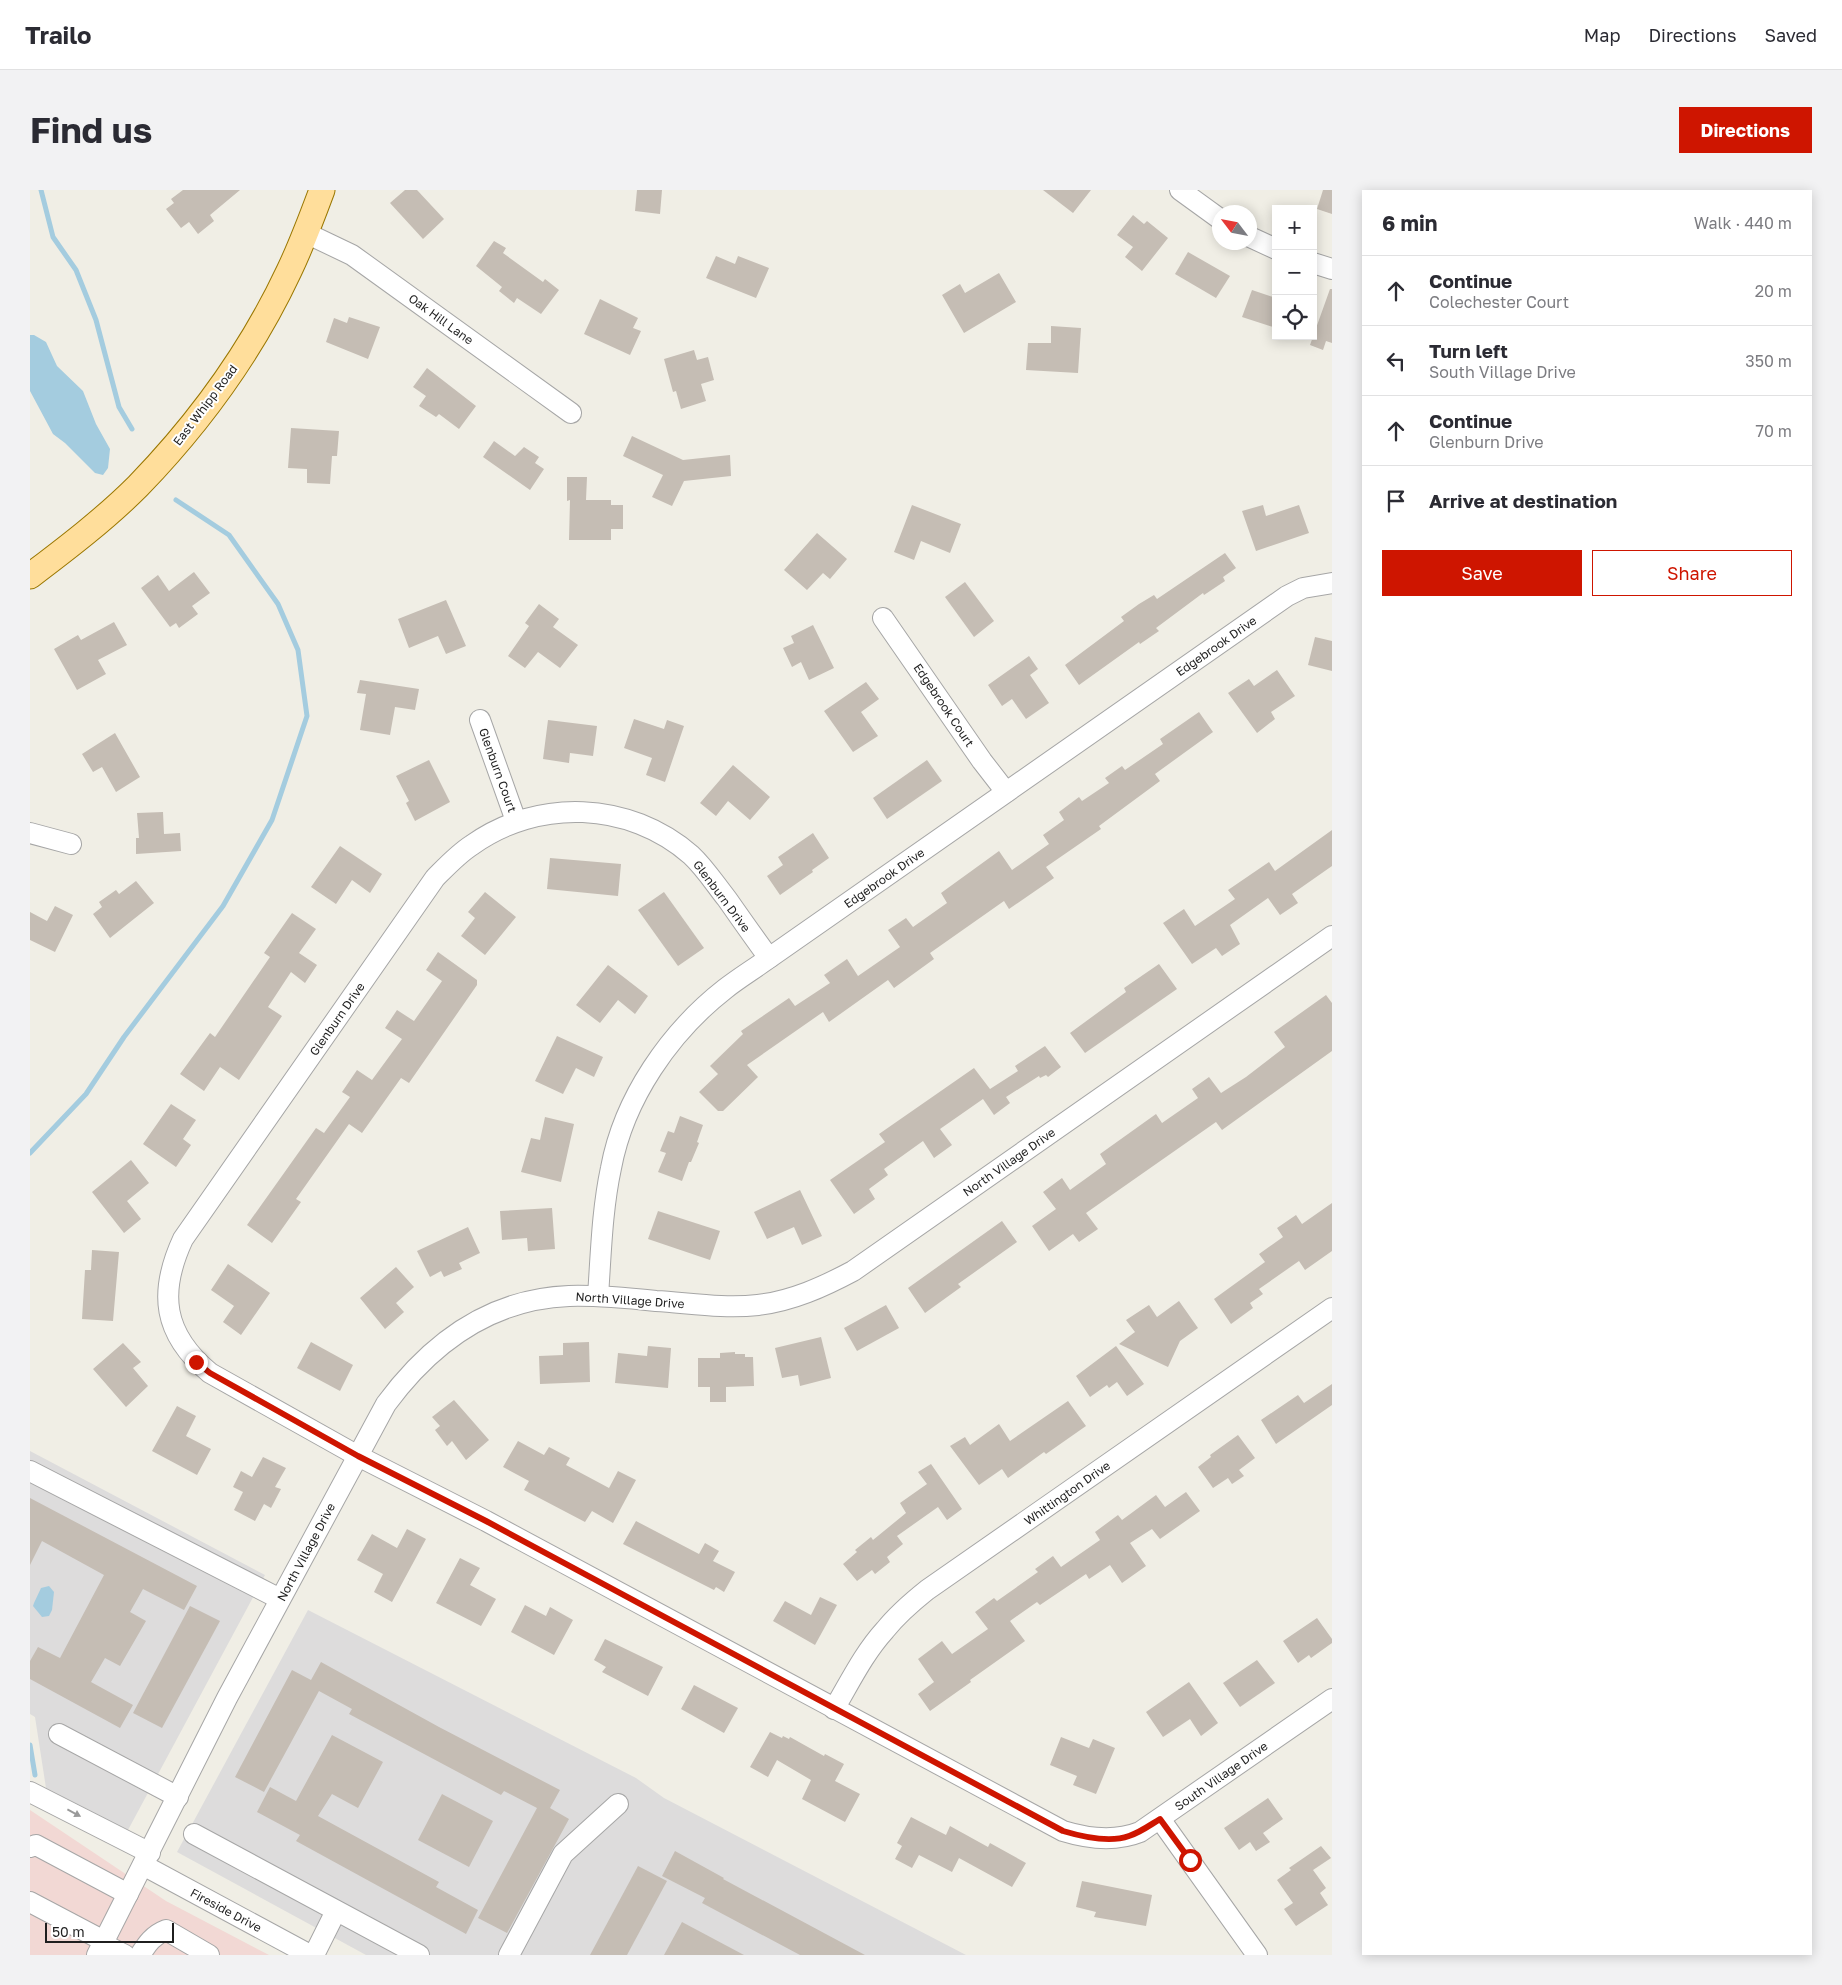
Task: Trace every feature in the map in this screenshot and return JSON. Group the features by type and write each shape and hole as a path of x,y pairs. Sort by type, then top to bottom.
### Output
{"main road":[{"name":"East Whipp Road","path":"30,576 101,520 137,487 172,450 202,413 229,376 253,338 289,272 322,190"}],"street":[{"path":"1180,190 1212,213"},
{"name":"Oak Hill Lane","path":"306,233 352,255 571,413"},
{"path":"1257,240 1272,247"},
{"path":"1317,264 1332,269"},
{"name":"Edgebrook Drive","path":"598,1296 604,1208 611,1165 624,1124 637,1094 658,1061 694,1017 725,990 769,958 1287,596 1303,588 1332,583"},
{"name":"Edgebrook Court","path":"883,618 1006,792"},
{"name":"Glenburn Court","path":"480,720 516,821"},
{"name":"Glenburn Drive","path":"358,1456 210,1373 196,1362 184,1348 170,1315 169,1279 173,1261 184,1239 435,878 452,860 471,845 495,830 516,821 555,812 603,813 626,819 652,830 673,841 691,855 707,872 769,958"},
{"path":"30,832 71,844"},
{"name":"North Village Drive","path":"101,1947 227,1698 386,1404 422,1360 443,1342 466,1327 496,1312 531,1301 567,1296 598,1296 731,1307 759,1305 786,1300 821,1288 853,1271 1332,936"},
{"name":"Whittington Drive","path":"834,1709 866,1654 884,1630 904,1609 927,1590 1332,1308"},
{"name":"South Village Drive","path":"358,1456 486,1521 1063,1831 1080,1836 1113,1839 1127,1837 1140,1832 1332,1699"},
{"path":"30,1471 280,1600"},
{"path":"59,1734 178,1796"},
{"name":"Fireside Drive","path":"30,1792 146,1859 287,1950 310,1955"},
{"path":"509,1955 564,1854 618,1804"},
{"path":"1160,1819 1257,1955"},
{"path":"194,1834 419,1955"},
{"path":"30,1847 36,1845 128,1894"},
{"path":"30,1902 101,1947 125,1955"},
{"path":"314,1955 336,1911"},
{"path":"140,1955 157,1934 166,1930 209,1955"}],"shaded area":[{"path":"30,1451 265,1575 128,1830 46,1788 35,1717 30,1714"},
{"path":"308,1610 636,1778 664,1798 966,1955 366,1955 177,1852"},
{"path":"30,1810 166,1901 269,1955 30,1955"}],"water":[{"path":"30,335 34,335 46,342 57,366 83,391 96,424 110,449 108,468 103,475 95,473 65,443 53,434 30,391"},
{"path":"49,1586 54,1592 52,1610 49,1616 42,1617 33,1606 41,1588"}],"building":[{"path":"183,190 240,190 210,215 214,221 198,234 189,222 181,228 166,209 174,203 171,199"},
{"path":"405,190 417,190 444,219 423,239 390,203"},
{"path":"637,190 662,190 660,214 635,211"},
{"path":"1043,190 1091,190 1073,213"},
{"path":"1323,190 1332,190 1332,214 1317,209"},
{"path":"1133,215 1144,224 1147,221 1168,238 1142,271 1125,257 1133,247 1117,235"},
{"path":"494,241 506,248 503,253 543,282 545,279 559,290 541,314 517,298 514,303 499,291 502,287 476,266"},
{"path":"1188,252 1230,276 1216,298 1175,274"},
{"path":"716,256 735,264 738,256 769,268 756,298 706,278"},
{"path":"999,273 1016,302 964,333 942,295 960,284 965,293"},
{"path":"1330,289 1332,289 1332,343 1326,341 1323,350 1310,345 1312,340 1317,340 1317,325"},
{"path":"1252,290 1272,297 1272,327 1242,317"},
{"path":"600,299 638,318 633,328 641,331 630,355 584,334"},
{"path":"349,317 380,327 368,359 326,342 334,318 347,323"},
{"path":"1051,326 1081,328 1078,373 1026,370 1028,343 1051,343"},
{"path":"694,350 697,360 708,357 714,380 701,384 706,401 681,409 676,391 673,392 664,359"},
{"path":"427,368 476,406 459,429 439,414 436,417 419,406 426,396 413,387"},
{"path":"291,428 339,431 337,456 332,456 330,484 307,483 307,469 288,468"},
{"path":"632,436 683,460 730,455 731,476 684,481 672,506 652,497 663,475 623,456"},
{"path":"494,441 515,456 524,447 539,457 535,463 544,469 530,490 483,457"},
{"path":"567,477 587,477 586,500 611,500 611,505 623,505 623,529 611,529 611,540 569,540 570,500 567,501"},
{"path":"912,505 961,524 950,553 921,541 914,560 894,552"},
{"path":"1263,505 1266,516 1299,505 1309,533 1256,551 1242,511"},
{"path":"817,533 847,559 830,579 823,573 807,590 784,570"},
{"path":"1225,553 1236,568 1223,577 1225,581 1204,595 1203,593 1156,628 1159,631 1140,644 1139,642 1079,685 1065,665 1124,621 1121,617 1139,604 1154,595 1157,599"},
{"path":"194,572 210,593 192,606 198,614 179,628 176,623 170,627 141,588 158,575 169,591"},
{"path":"965,582 994,621 974,637 945,597"},
{"path":"446,600 466,646 446,654 438,636 409,648 398,619"},
{"path":"539,604 559,619 553,627 578,645 560,668 538,652 525,668 508,656 529,626 525,623"},
{"path":"114,622 127,645 98,660 106,674 77,690 54,649 78,635 81,640"},
{"path":"813,625 834,668 809,680 801,662 792,667 783,648 794,643 791,636"},
{"path":"1315,637 1332,641 1332,671 1308,665"},
{"path":"1029,656 1038,669 1030,675 1049,703 1026,719 1012,699 1002,706 988,685"},
{"path":"1277,670 1295,696 1271,712 1275,719 1257,733 1228,693 1249,679 1254,686"},
{"path":"360,680 419,689 415,710 395,707 390,735 360,730 366,694 357,693"},
{"path":"866,682 879,699 861,712 878,736 853,752 824,711"},
{"path":"1199,712 1213,732 1155,774 1160,781 1099,826 1101,829 1046,867 1054,878 1009,909 1004,901 930,953 934,959 894,988 888,980 829,1022 823,1012 747,1065 758,1077 723,1111 718,1111 699,1092 718,1074 710,1066 743,1034 741,1031 789,998 795,1006 830,983 824,975 847,959 858,976 900,947 888,930 906,918 913,927 947,903 941,893 999,851 1012,870 1049,844 1043,835 1064,820 1059,812 1079,797 1082,801 1109,783 1105,778 1122,766 1125,770 1163,744 1160,739"},
{"path":"634,719 664,729 667,720 684,726 665,782 646,775 652,758 624,748"},
{"path":"548,720 597,726 593,756 570,753 569,763 543,759"},
{"path":"115,733 140,777 116,792 102,767 93,772 82,754"},
{"path":"429,760 450,802 415,821 406,803 409,801 396,776"},
{"path":"927,760 942,781 887,819 873,798"},
{"path":"733,765 770,797 750,820 728,801 716,816 700,803"},
{"path":"163,812 164,834 180,833 181,851 136,854 136,838 139,838 137,813"},
{"path":"1332,830 1332,866 1292,894 1298,903 1280,915 1268,898 1230,925 1240,944 1222,956 1216,948 1192,964 1163,923 1184,909 1195,926 1235,899 1228,890 1269,862 1275,871"},
{"path":"813,833 829,858 812,870 813,872 780,895 767,876 783,865 778,857"},
{"path":"340,846 382,874 370,893 352,880 336,904 311,887"},
{"path":"550,858 621,864 618,896 547,889"},
{"path":"136,881 154,903 110,938 93,914 102,907 99,902 116,890 119,894"},
{"path":"485,892 516,917 485,955 461,936 475,918 468,912"},
{"path":"664,892 704,948 678,966 638,910"},
{"path":"55,906 73,915 55,952 30,940 30,912 47,921"},
{"path":"292,913 316,929 299,953 317,965 305,983 291,972 268,1007 282,1016 239,1080 220,1067 204,1091 180,1074 210,1033 215,1037 270,957 264,953"},
{"path":"438,952 477,980 477,985 409,1083 401,1078 362,1133 349,1124 296,1199 301,1202 272,1243 247,1225 316,1128 324,1133 350,1097 342,1092 357,1070 372,1080 402,1039 385,1028 397,1010 414,1021 442,981 426,970"},
{"path":"1159,964 1177,989 1085,1053 1070,1033 1126,992 1124,988"},
{"path":"608,965 648,996 635,1014 618,1000 600,1023 576,1005"},
{"path":"1326,995 1332,1003 1332,1051 1222,1130 1216,1122 1086,1213 1098,1229 1079,1242 1073,1234 1049,1251 1032,1226 1056,1209 1043,1192 1062,1178 1070,1190 1106,1164 1100,1154 1156,1114 1162,1123 1198,1098 1192,1089 1209,1077 1221,1093 1246,1077 1285,1047 1274,1032"},
{"path":"557,1036 603,1057 594,1077 576,1068 563,1094 535,1081"},
{"path":"1045,1046 1061,1067 1048,1077 1046,1075 1040,1078 1039,1076 1006,1097 1010,1103 994,1115 983,1099 940,1129 952,1145 934,1158 923,1141 884,1169 888,1175 869,1189 875,1199 854,1214 830,1180 885,1142 879,1134 974,1068 990,1089 1018,1071 1015,1066"},
{"path":"171,1104 196,1120 183,1139 191,1145 176,1167 143,1144"},
{"path":"680,1116 703,1125 697,1142 699,1143 682,1181 658,1172 666,1153 660,1151 668,1131 674,1133"},
{"path":"545,1117 574,1124 561,1182 521,1172 531,1138 540,1140"},
{"path":"131,1160 149,1183 127,1201 141,1219 124,1233 92,1192"},
{"path":"800,1190 822,1236 802,1245 794,1227 767,1239 754,1212"},
{"path":"1332,1203 1332,1251 1305,1270 1299,1261 1259,1289 1263,1294 1250,1303 1253,1308 1231,1324 1214,1299 1265,1262 1259,1254 1283,1237 1277,1228 1296,1215 1302,1224"},
{"path":"552,1208 555,1249 528,1251 527,1238 502,1240 500,1211"},
{"path":"658,1211 720,1231 710,1260 648,1239"},
{"path":"1002,1221 1017,1242 958,1284 961,1287 925,1313 908,1288"},
{"path":"468,1227 480,1253 459,1263 462,1269 444,1277 441,1271 430,1277 417,1251"},
{"path":"92,1250 119,1252 113,1321 82,1319 85,1270 91,1270"},
{"path":"228,1264 270,1293 241,1335 223,1322 234,1306 211,1290"},
{"path":"396,1267 414,1287 396,1303 404,1312 385,1329 360,1298"},
{"path":"1179,1301 1198,1328 1180,1341 1168,1367 1119,1344 1135,1332 1126,1320 1149,1305 1157,1317"},
{"path":"886,1305 899,1328 857,1351 844,1328"},
{"path":"821,1337 831,1378 800,1386 798,1375 782,1378 775,1348"},
{"path":"311,1342 353,1365 340,1391 297,1368"},
{"path":"589,1342 590,1382 540,1384 539,1356 563,1355 563,1343"},
{"path":"123,1343 141,1362 133,1368 148,1386 126,1407 93,1369"},
{"path":"648,1346 671,1348 668,1388 615,1383 618,1353 647,1356"},
{"path":"1116,1346 1144,1384 1127,1396 1117,1382 1109,1388 1107,1385 1090,1397 1076,1376"},
{"path":"735,1352 735,1354 745,1354 745,1357 753,1357 754,1386 726,1387 726,1402 710,1402 710,1387 698,1387 698,1358 720,1358 720,1353"},
{"path":"1332,1384 1332,1405 1276,1444 1261,1420 1298,1395 1304,1403"},
{"path":"454,1400 489,1440 466,1460 452,1441 447,1446 435,1430 440,1426 432,1417"},
{"path":"1068,1401 1086,1426 1046,1454 1044,1452 1008,1478 1002,1469 979,1485 950,1446 965,1437 970,1445 999,1424 1010,1441"},
{"path":"177,1406 196,1416 186,1436 211,1449 197,1475 152,1451"},
{"path":"1238,1435 1255,1458 1239,1470 1244,1476 1232,1484 1228,1478 1213,1488 1198,1467 1211,1457 1210,1455"},
{"path":"518,1441 544,1455 549,1447 570,1458 566,1465 609,1488 618,1471 636,1480 613,1523 592,1511 585,1522 524,1490 529,1481 503,1467"},
{"path":"263,1457 286,1468 275,1487 281,1489 271,1508 264,1504 255,1521 234,1510 243,1492 233,1487 241,1471 252,1477"},
{"path":"931,1464 962,1509 947,1520 938,1507 897,1536 903,1544 887,1557 890,1562 875,1574 872,1570 857,1581 843,1564 857,1552 855,1550 871,1537 873,1540 906,1513 900,1503 927,1484 918,1472"},
{"path":"1186,1492 1200,1511 1160,1539 1152,1529 1130,1543 1146,1566 1122,1583 1110,1565 1089,1579 1086,1574 1040,1605 1037,1602 1010,1621 1025,1641 930,1711 918,1694 934,1682 918,1659 942,1641 952,1654 988,1629 975,1612 994,1598 997,1601 1038,1572 1035,1569 1053,1556 1061,1567 1100,1540 1095,1532 1118,1515 1122,1520 1156,1495 1165,1507"},
{"path":"30,1498 197,1586 184,1610 143,1589 130,1612 146,1621 120,1666 105,1658 91,1682 133,1705 120,1728 30,1679 30,1661 38,1647 60,1658 104,1575 42,1541 30,1565"},
{"path":"636,1521 699,1554 705,1543 719,1551 713,1561 735,1572 724,1592 716,1587 714,1590 623,1544"},
{"path":"407,1529 426,1539 392,1602 374,1592 383,1574 357,1560 372,1534 397,1548"},
{"path":"460,1558 480,1568 470,1585 496,1599 481,1626 436,1603"},
{"path":"820,1597 837,1605 815,1645 773,1621 785,1601 811,1615"},
{"path":"525,1605 546,1616 550,1607 573,1620 554,1655 511,1632"},
{"path":"190,1606 220,1621 162,1728 133,1713"},
{"path":"1317,1618 1332,1639 1332,1643 1311,1658 1309,1655 1298,1663 1283,1641"},
{"path":"605,1639 663,1667 648,1696 602,1672 606,1667 594,1660"},
{"path":"1257,1660 1275,1683 1240,1707 1223,1683"},
{"path":"321,1662 439,1727 560,1790 550,1808 569,1819 507,1933 478,1918 537,1808 504,1791 501,1795 349,1714 352,1709 319,1691 264,1792 235,1777 292,1670 311,1680"},
{"path":"1189,1682 1218,1723 1201,1736 1190,1719 1163,1737 1146,1712"},
{"path":"694,1685 738,1708 724,1733 681,1709"},
{"path":"770,1732 782,1738 783,1736 789,1739 790,1737 824,1756 825,1754 844,1764 835,1781 860,1794 845,1822 802,1799 811,1780 777,1760 768,1777 750,1767"},
{"path":"332,1735 383,1762 358,1808 332,1794 318,1816 439,1882 436,1887 478,1910 466,1934 296,1841 300,1835 257,1812 270,1787 296,1801"},
{"path":"1061,1737 1089,1748 1093,1739 1115,1748 1096,1794 1073,1785 1077,1776 1050,1765"},
{"path":"442,1794 493,1821 469,1867 418,1840"},
{"path":"1268,1798 1283,1819 1263,1833 1270,1842 1256,1851 1250,1842 1239,1850 1224,1828"},
{"path":"911,1817 946,1835 950,1826 988,1847 990,1843 1026,1863 1012,1887 959,1858 952,1872 919,1855 912,1868 895,1859 902,1846 897,1843"},
{"path":"1321,1846 1331,1858 1313,1870 1326,1888 1320,1893 1328,1905 1296,1926 1284,1909 1293,1903 1277,1880 1291,1870 1289,1868"},
{"path":"675,1851 723,1879 865,1955 800,1955 702,1903 705,1898 662,1876"},
{"path":"638,1866 667,1881 627,1955 590,1955"},
{"path":"1082,1881 1152,1895 1146,1926 1094,1917 1096,1912 1076,1907"},
{"path":"682,1922 744,1955 664,1955"}],"waterway":[{"path":"41,190 53,237 76,270 96,320 119,407 132,429"},
{"path":"30,1153 86,1094 124,1037 223,906 272,820 307,716 298,650 278,604 229,535 176,500"},
{"path":"30,1745 35,1775"}],"route":[{"path":"196,1362 210,1373 358,1456 486,1521 1063,1831 1080,1836 1113,1839 1127,1837 1140,1832 1160,1819 1190,1860"}]}
